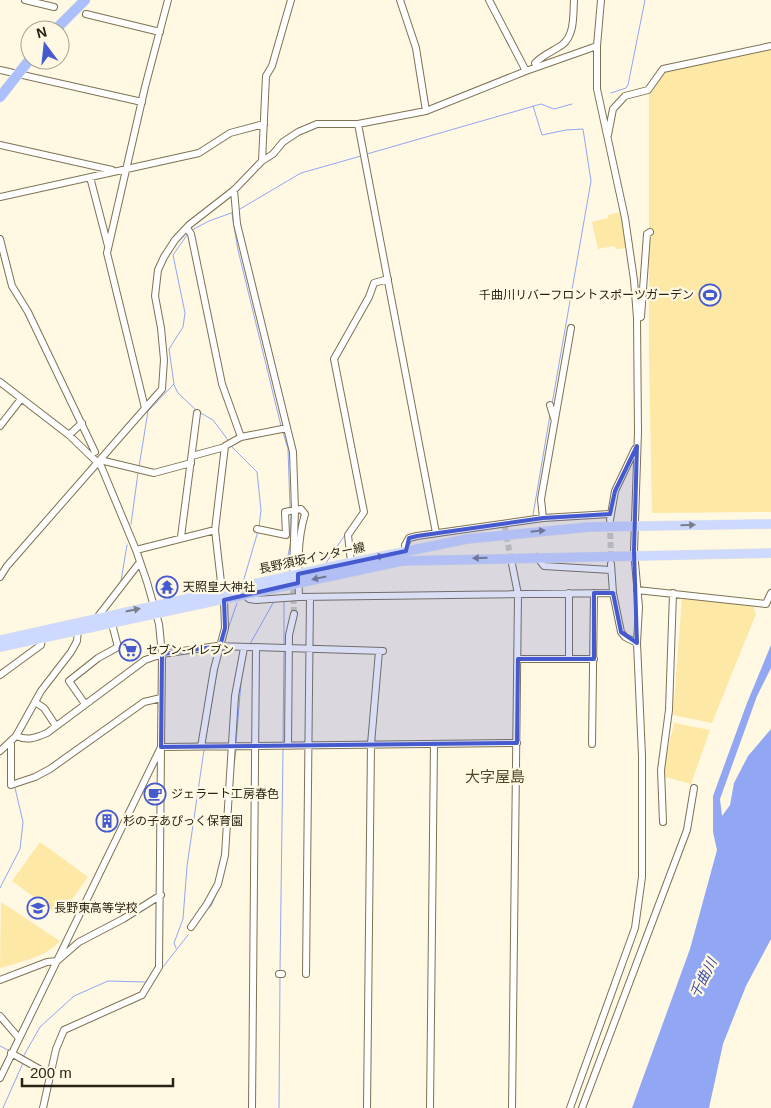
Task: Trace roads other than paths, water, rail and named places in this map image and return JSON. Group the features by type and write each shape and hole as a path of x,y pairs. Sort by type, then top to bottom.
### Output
{"highway":[{"path":"66,20 85,0"},
{"path":"0,97 21,70"}],"main road":[{"name":"長野須坂インター線","path":"0,640 96,619 155,610 223,595 351,562 467,540 533,532 637,526 771,524"},
{"name":"長野須坂インター線","path":"223,595 245,595 297,575 402,561 771,553"},
{"name":"長野須坂インター線","path":"0,647 112,624 155,610"}],"street":[{"path":"25,0 54,7"},
{"path":"145,408 107,253 168,0"},
{"path":"262,160 266,76 272,66 291,0"},
{"path":"400,0 416,48 426,111"},
{"path":"489,0 526,71"},
{"path":"536,67 535,63 540,58 563,44 570,36 574,0"},
{"path":"570,1108 635,928 642,877 642,756 637,643 638,590 636,556 636,318 634,280 625,218 597,89 597,46 601,0"},
{"path":"86,14 160,32"},
{"path":"0,577 162,389 164,384 162,328 154,296 158,270 168,250 234,190 262,160 274,154 290,137 308,127 317,124 358,124 426,111 536,67 597,46"},
{"path":"607,136 613,109 625,96 648,90 663,69 771,46"},
{"path":"0,70 142,102"},
{"path":"0,197 199,153 230,133 264,124"},
{"path":"358,124 436,533"},
{"path":"0,145 115,171"},
{"path":"90,177 108,249"},
{"path":"234,190 236,210 283,429 293,452 292,510 299,597"},
{"path":"189,230 222,384 242,437"},
{"path":"636,318 640,317 647,234 650,232"},
{"path":"0,238 12,286 28,312 95,452"},
{"path":"351,562 348,536 364,512 334,359 369,297 374,283 388,279"},
{"path":"542,518 541,499 571,328"},
{"path":"0,382 101,461 154,473 225,448 242,437 283,429"},
{"path":"0,426 21,398"},
{"path":"550,406 555,422"},
{"path":"181,537 196,414"},
{"path":"69,435 82,423"},
{"path":"406,551 405,544 409,538 436,533 542,518 610,517 615,492 637,446"},
{"path":"201,747 214,669 225,628 215,530 225,448"},
{"path":"43,1108 56,1049 64,1030 142,995 160,967 162,654 155,610 140,562 101,461"},
{"path":"258,530 286,535 285,512 300,508 305,514 301,526 297,575"},
{"path":"136,550 181,537 215,530"},
{"path":"537,557 544,566 611,567 613,593 621,632 625,637 637,643"},
{"path":"96,619 140,562"},
{"path":"512,564 518,594 512,1108"},
{"path":"638,590 766,604 771,593"},
{"path":"568,659 569,593"},
{"path":"592,744 594,593"},
{"path":"245,595 250,599 613,593"},
{"path":"663,822 661,770 669,710 673,593"},
{"path":"306,974 310,597"},
{"path":"288,746 285,648 294,614"},
{"path":"85,704 69,681 98,658 118,647 112,624"},
{"path":"0,751 14,738 35,702 70,652 77,641 78,630"},
{"path":"0,675 41,645 42,638"},
{"path":"14,738 34,739 56,726 145,660 162,654 220,646 381,651 371,744 367,1108"},
{"path":"191,927 218,884 225,855 234,747 235,696 244,648"},
{"path":"252,1108 256,648"},
{"path":"518,659 594,659"},
{"path":"14,738 11,785 35,777 144,702 161,698"},
{"path":"35,702 44,708 56,726"},
{"path":"162,747 517,743"},
{"path":"430,1108 434,744"},
{"path":"0,1078 18,1037 162,747"},
{"path":"582,1108 687,830 694,788"},
{"path":"0,980 47,962 57,961 79,942 160,895"},
{"path":"0,1016 18,1037"},
{"path":"11,1053 50,1075"}],"water":[{"name":"千曲川","path":"771,645 771,668 757,696 720,799 722,816 730,805 734,783 748,756 771,729 771,939 746,986 723,1044 709,1108 632,1108 690,949 717,850 713,832 713,796 747,703"}],"waterway":[{"path":"611,93 626,88 628,85 645,0"},
{"path":"367,154 541,104 554,109 572,104"},
{"path":"533,106 542,135 583,129 591,181 552,404"},
{"path":"240,209 301,173 361,156"},
{"path":"192,230 209,221 234,212"},
{"path":"232,214 238,250 281,426"},
{"path":"139,467 148,411 174,384 169,349 183,327 185,313 173,255 187,235"},
{"path":"174,385 178,393 196,410"},
{"path":"199,412 213,420 228,440"},
{"path":"533,515 550,415"},
{"path":"283,432 288,449 290,507"},
{"path":"231,446 257,472 261,510 259,527"},
{"path":"131,524 138,473"},
{"path":"291,514 291,532"},
{"path":"244,579 258,531"},
{"path":"331,555 345,535"},
{"path":"285,570 291,541"},
{"path":"121,581 127,545"},
{"path":"326,563 330,557"},
{"path":"284,601 284,644"},
{"path":"227,632 237,603"},
{"path":"250,644 273,603"},
{"path":"283,742 284,651"},
{"path":"205,743 218,665"},
{"path":"45,681 53,670"},
{"path":"236,743 241,682"},
{"path":"280,972 283,749"},
{"path":"176,948 174,943 183,919 187,866 204,750"},
{"path":"234,765 236,750"},
{"path":"0,888 20,849 23,822 15,788"},
{"path":"206,910 211,906 219,888"},
{"path":"163,967 188,935"},
{"path":"279,1108 280,976"},
{"path":"23,1057 40,1027 74,996 108,981 145,982"},
{"path":"0,1046 10,1051"},
{"path":"3,1108 23,1063"}],"tunnel":[{"path":"610,524 611,559"},
{"path":"505,527 511,561"},
{"path":"293,580 294,614"}],"place":[{"name":"千曲川リバーフロントスポーツガーデン","path":"710,295"},
{"name":"天照皇大神社","path":"167,587"},
{"name":"セブン-イレブン","path":"130,650"},
{"name":"ジェラート工房春色","path":"155,794"},
{"name":"杉の子あぴっく保育園","path":"107,821"},
{"name":"長野東高等学校","path":"38,908"}],"district":[{"name":"大字屋島","path":"495,777"}]}
